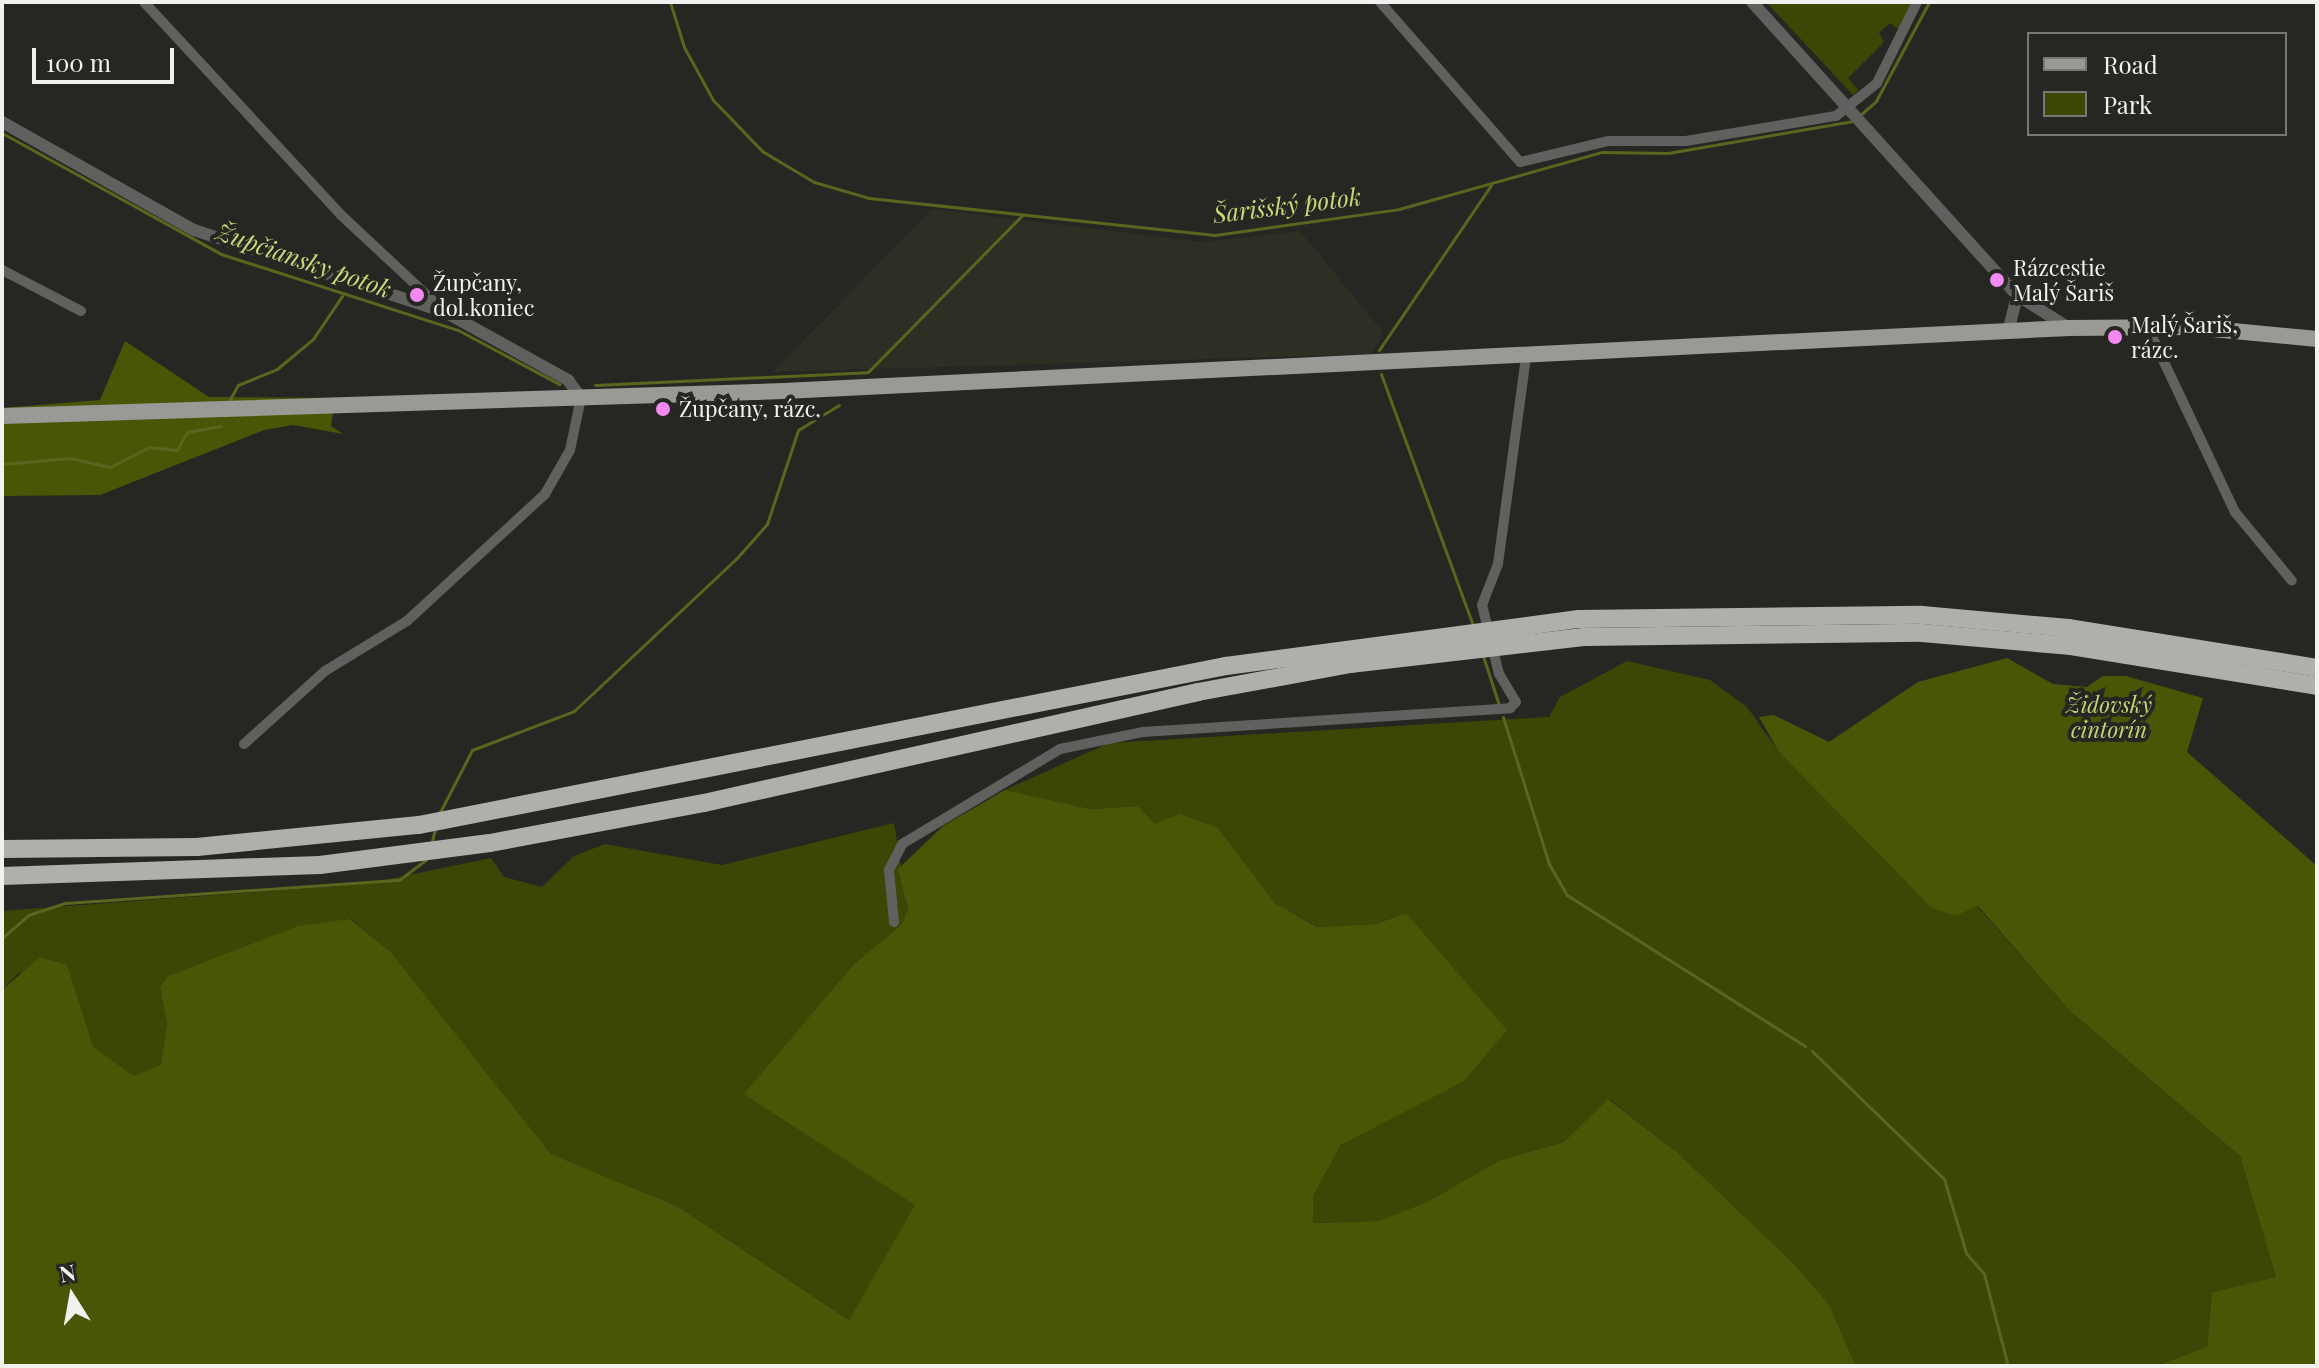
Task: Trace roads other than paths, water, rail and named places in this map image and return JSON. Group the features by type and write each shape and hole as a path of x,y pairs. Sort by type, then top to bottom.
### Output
{"highway":[{"path":"2,849 305,840 533,808 1226,666 1722,613 1922,615 2130,636 2317,668"},
{"path":"1521,634 1697,631 1922,633 2071,646 2317,686"},
{"path":"2,876 320,865 539,834 1150,701 1434,644"}],"main road":[{"path":"2,416 581,398 1526,356 2069,328 2147,326 2317,339"}],"street":[{"path":"144,2 341,215 445,312"},
{"path":"1380,2 1520,162 1608,141 1686,141 1792,127 1850,110 1877,83 1917,2"},
{"path":"1752,2 2017,295 2069,328"},
{"path":"2,122 194,230 445,312 568,380 581,398 570,450 545,494 407,621 325,671 244,744"},
{"path":"2,270 81,311"},
{"path":"2008,332 2017,295"},
{"path":"2147,326 2235,512 2292,581"},
{"path":"894,922 889,870 902,844 1060,749 1143,732 1510,708 1516,702 1499,674 1482,605 1498,564 1526,356"}],"waterway":[{"name":"Šarišský potok","path":"670,2 684,47 713,100 762,151 814,182 869,198 1215,235 1399,209 1602,152 1668,153 1853,121"},
{"name":"Šarišský potok","path":"1859,116 1876,101 1929,2"},
{"name":"Župčiansky potok","path":"2,133 221,254 458,330 559,384"},
{"path":"1379,350 1491,185"},
{"name":"Župčiansky potok","path":"595,385 868,372 1023,214"},
{"path":"229,401 238,385 277,369 313,339 342,296"},
{"path":"1381,374 1473,626"},
{"path":"439,814 472,750 574,711 736,559 767,524 798,430 839,405"},
{"path":"2,464 70,458 110,467 149,447 177,450 187,432 220,426"},
{"path":"1483,656 1499,705"},
{"path":"1503,717 1549,864 1567,895 1805,1046"},
{"path":"431,845 435,829"},
{"path":"2,938 28,915 66,903 399,880 426,860"},
{"path":"1812,1051 1944,1179 1966,1253 1984,1274 2008,1366"}],"place":[{"name":"Rázcestie Malý Šariš","path":"1997,280"},
{"name":"Župčany, dol.koniec","path":"417,295"},
{"name":"Malý Šariš, rázc.","path":"2115,337"},
{"name":"Župčany, rázc.","path":"663,409"}],"park label":[{"name":"Židovský cintorín","path":"2109,716"}]}
